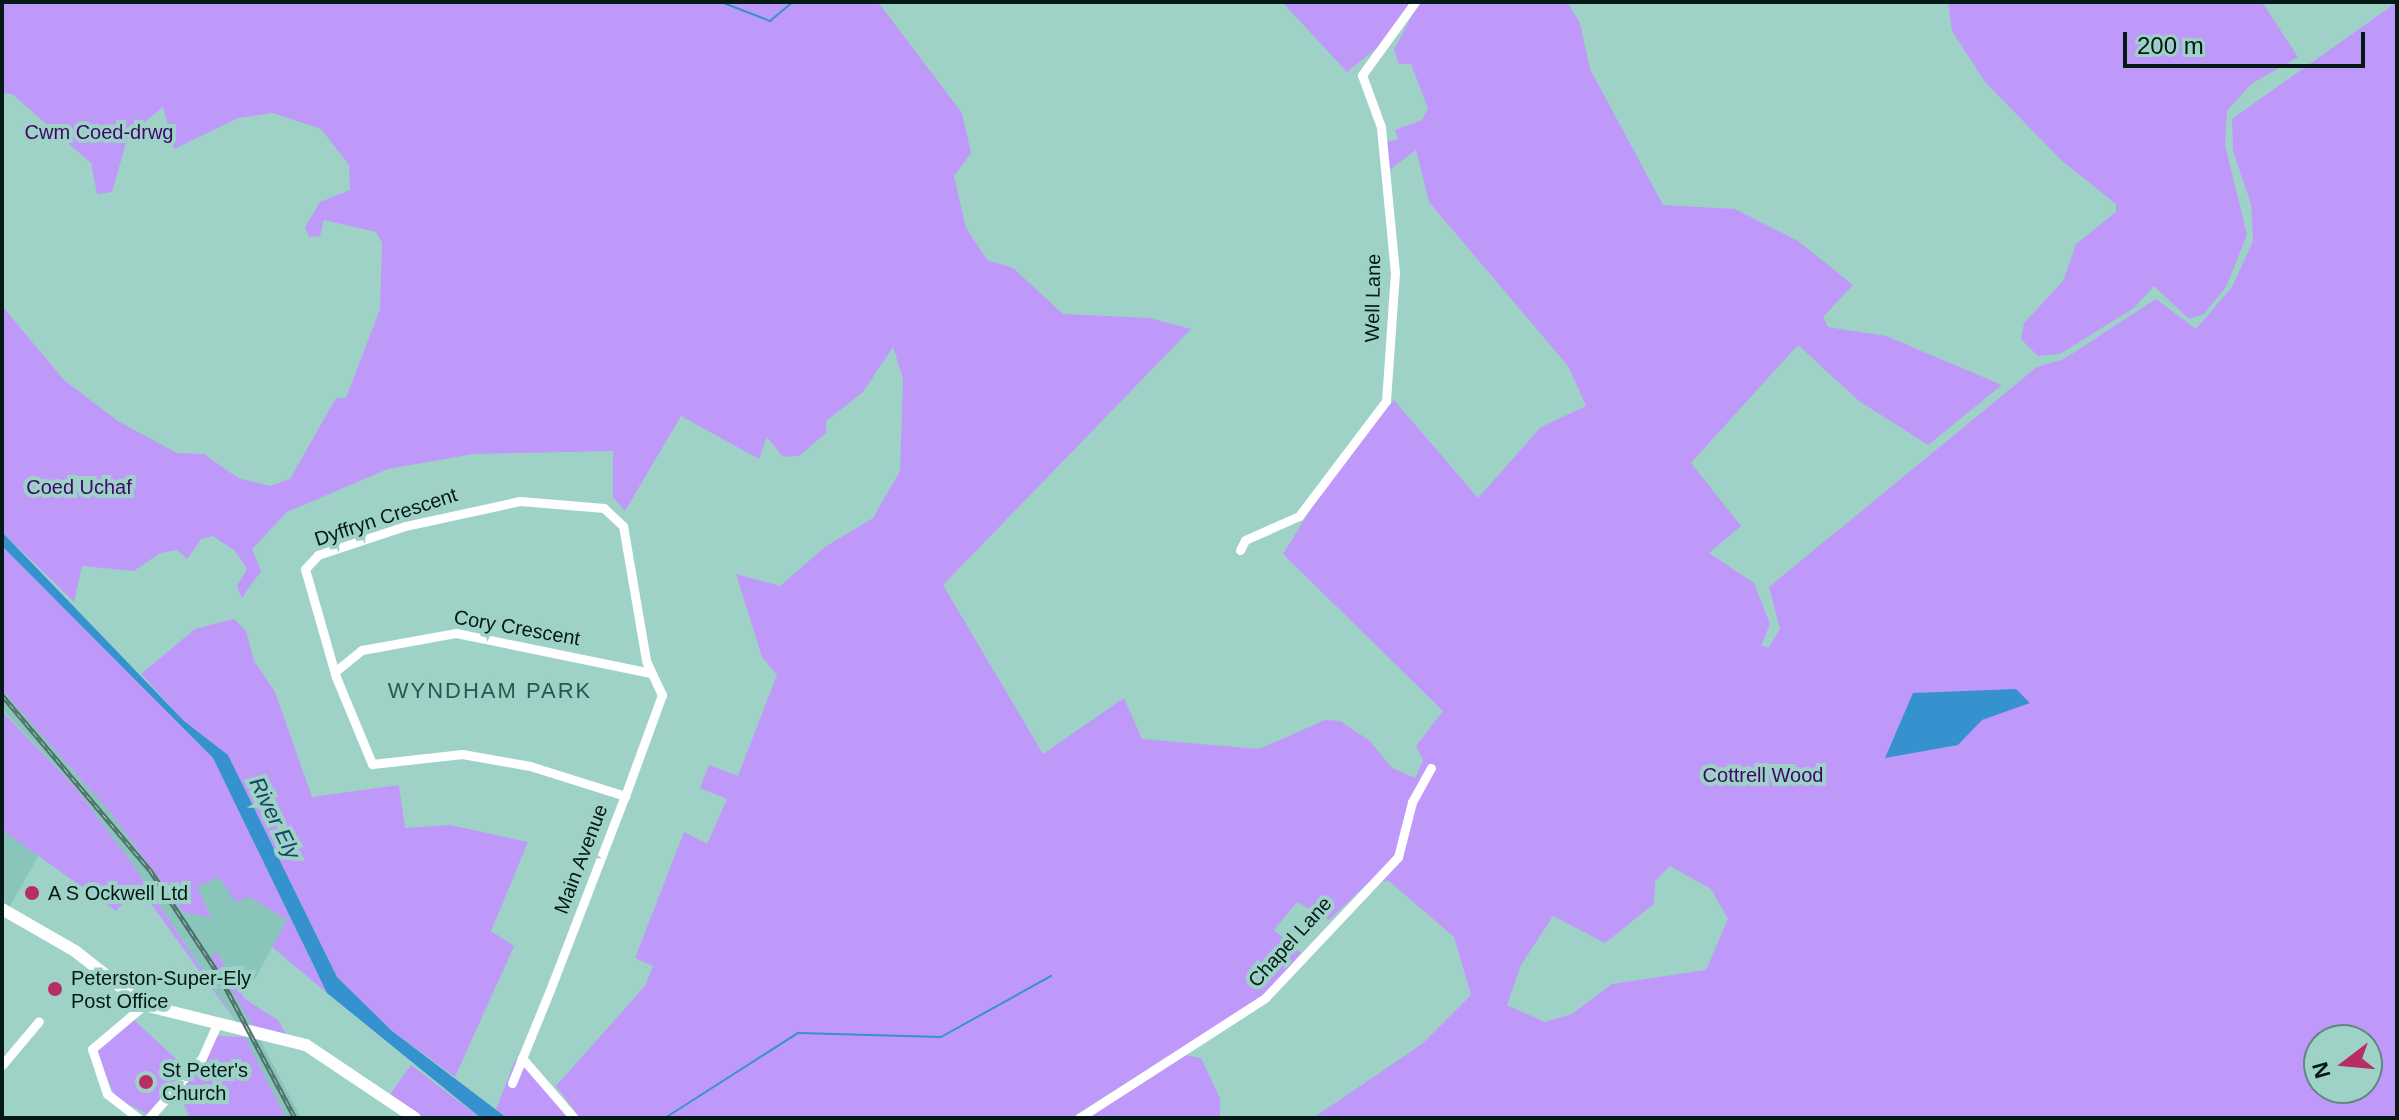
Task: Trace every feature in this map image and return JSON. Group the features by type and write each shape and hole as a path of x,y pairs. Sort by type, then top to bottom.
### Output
{"street":[{"name":"Well Lane","path":"1240,550 1245,540 1273,533 1299,516 1386,401 1395,273 1381,127 1362,75 1415,2"},
{"name":"Dyffryn Crescent","path":"337,670 304,580 305,569 318,555 462,509 520,501 604,508 623,526 651,673"},
{"name":"Cory Crescent","path":"337,670 362,650 456,633 651,673"},
{"path":"337,670 372,764 462,754 530,766 625,796"},
{"name":"Main Avenue","path":"512,1083 662,695 651,673"},
{"name":"Chapel Lane","path":"1079,1118 1265,998 1398,857 1412,802 1431,768"},
{"path":"2,909 75,951 144,1005 216,1027 271,1037 316,1050 415,1118"},
{"path":"138,1118 107,1094 92,1049 144,1005"},
{"path":"2,1065 39,1021"},
{"path":"149,1118 202,1058 216,1027"},
{"path":"522,1058 574,1118"}],"shaded area":[{"path":"2,690 110,812 184,913 211,917 197,887 219,877 287,920 255,979 239,991 218,954 212,957 255,1029 239,1026 129,859 74,786 2,709"},
{"path":"2,830 40,853 9,908 2,904"},
{"path":"245,1037 261,1041 301,1118 286,1118"}],"green space":[{"path":"2,2 878,2 962,113 971,153 954,176 966,228 987,260 1013,268 1063,314 1149,318 1191,329 943,585 1043,754 1124,698 1142,739 1259,749 1325,720 1340,721 1370,741 1392,768 1415,778 1423,761 1416,746 1443,711 1283,554 1332,475 1394,400 1478,498 1541,427 1586,406 1568,366 1429,202 1416,150 1388,171 1387,142 1398,139 1395,130 1422,120 1428,109 1411,64 1399,64 1394,50 1419,2 1567,2 1580,23 1590,69 1663,205 1735,209 1798,241 1853,285 1823,317 1828,327 1886,336 2002,385 1928,445 1859,401 1798,345 1691,463 1741,526 1709,553 1754,583 1770,624 1761,646 1769,647 1780,629 1769,587 2037,367 2064,359 2156,299 2196,329 2232,287 2253,241 2251,204 2233,151 2232,119 2397,2 2397,1118 1313,1118 1422,1044 1471,995 1454,937 1389,881 1368,883 1329,920 1297,902 1274,930 1301,953 1264,998 1070,1118 580,1118 556,1086 645,986 653,966 635,958 684,832 707,844 727,799 700,788 709,765 738,776 777,675 762,657 736,574 780,586 825,547 873,518 900,471 903,379 893,347 863,392 826,421 826,433 799,456 783,457 767,437 759,459 681,416 625,511 613,497 613,451 473,454 388,469 287,512 252,549 261,571 242,598 237,586 247,569 235,551 213,536 201,539 187,559 177,550 160,553 134,571 82,566 74,602 2,532 2,306 64,380 118,421 177,453 204,454 238,478 270,486 290,479 336,398 346,398 380,309 382,243 376,232 324,220 320,236 309,237 305,227 320,202 350,190 349,165 321,129 273,113 238,118 174,149 163,107 128,136 112,192 97,194 91,163 12,94 2,93","holes":["1670,866 1711,889 1728,919 1706,970 1612,984 1572,1014 1545,1022 1507,1005 1521,965 1553,916 1605,943 1654,904 1655,881"]},
{"path":"1282,2 1410,2 1383,43 1347,72"},
{"path":"1948,2 2262,2 2298,57 2251,84 2227,111 2225,145 2247,235 2226,287 2204,314 2189,319 2154,286 2134,308 2060,354 2038,356 2021,339 2024,323 2063,281 2076,244 2116,212 2116,204 2062,161 1985,82 1952,31"},
{"path":"2,546 213,758 327,993 272,947 287,920 250,897 236,902 219,877 197,887 211,917 184,913 110,812 2,690"},
{"path":"234,619 246,631 254,661 275,692 312,797 399,785 405,828 450,825 528,842 491,931 514,946 455,1077 392,1031 337,977 228,755 184,721 141,674 195,629"},
{"path":"2,711 74,786 129,859 239,1026 139,887 116,911 2,830"},
{"path":"217,953 245,999 278,1020 286,1034 255,1029 211,957"},
{"path":"134,1020 187,1069 147,1114 116,1098 96,1054 98,1043"},
{"path":"216,1036 245,1037 286,1118 190,1118 178,1090"},
{"path":"1185,1055 1201,1058 1220,1098 1220,1118 1085,1118"},
{"path":"515,1061 534,1075 570,1118 507,1118 496,1109"},
{"path":"411,1065 481,1118 424,1118 389,1096"}],"water":[{"path":"2,532 184,721 228,755 337,977 392,1031 507,1118 481,1118 327,993 213,758 2,546"},
{"path":"2016,689 2030,703 1982,720 1958,745 1885,758 1913,693"}],"waterway":[{"path":"721,2 770,21 793,2"},
{"path":"665,1118 798,1033 941,1037 1051,976"}],"railway":[{"path":"2,695 150,870 218,973 295,1118"}],"place":[{"name":"A S Ockwell Ltd","path":"32,893"},
{"name":"Peterston-Super-Ely Post Office","path":"55,989"},
{"name":"St Peter's Church","path":"146,1082"}],"district":[{"name":"WYNDHAM PARK","path":"490,691"}],"park label":[{"name":"Cwm Coed-drwg","path":"99,132"},
{"name":"Coed Uchaf","path":"79,487"},
{"name":"Cottrell Wood","path":"1763,775"}],"water label":[{"name":"River Ely","path":"275,818"}]}
